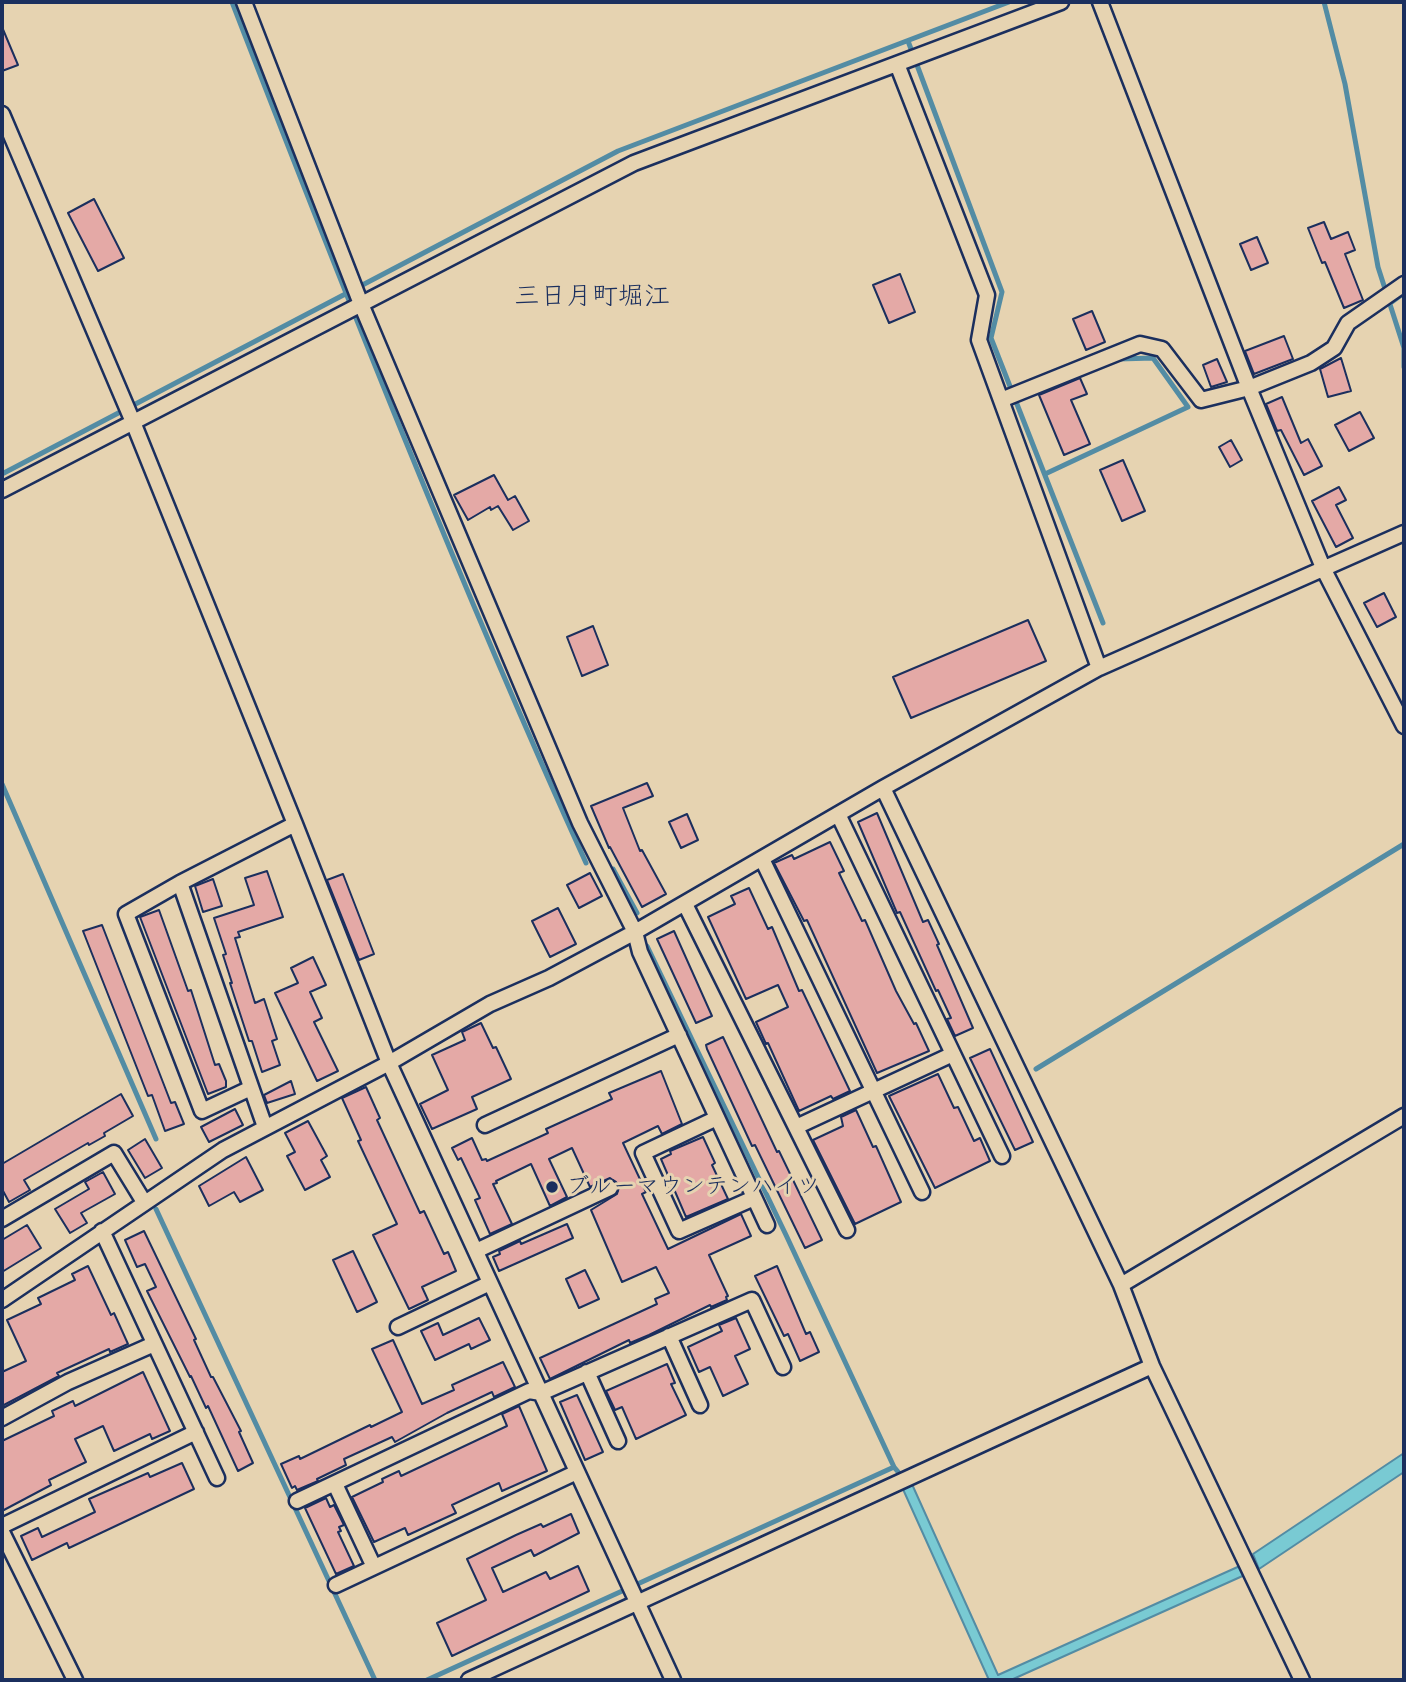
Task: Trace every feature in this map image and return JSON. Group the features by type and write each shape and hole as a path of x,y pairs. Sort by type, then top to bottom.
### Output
{"street":[{"path":"244,2 361,304 580,823 635,932 640,951 767,1225"},
{"path":"2,489 634,163 1061,2"},
{"path":"1100,2 1249,388 1324,570 1404,726"},
{"path":"897,64 987,295 978,340 1100,668"},
{"path":"2,114 133,422 389,1063 673,1680"},
{"path":"1001,400 1140,344 1162,349 1201,400 1249,388 1311,363 1334,348 1348,323 1399,288"},
{"path":"2,1300 223,1150 389,1063 490,1004 549,978 635,932 883,788 1100,668 1225,610 1324,570 1404,533"},
{"path":"883,788 1121,1284 1152,1366 1302,1680"},
{"path":"838,814 1002,1156"},
{"path":"251,1088 202,1111 127,914 180,883 295,824"},
{"path":"762,859 922,1192"},
{"path":"180,883 265,1127"},
{"path":"685,904 847,1230"},
{"path":"485,1125 679,1035"},
{"path":"796,1128 953,1054"},
{"path":"1121,1284 1404,1116"},
{"path":"717,1118 643,1153 679,1231 754,1198"},
{"path":"2,1219 114,1153 144,1202"},
{"path":"475,1251 610,1188"},
{"path":"102,1231 217,1478"},
{"path":"398,1327 490,1283"},
{"path":"297,1501 529,1391 541,1393 752,1300 783,1367"},
{"path":"668,1336 700,1405"},
{"path":"2,1418 68,1382 155,1344"},
{"path":"469,1680 1152,1366"},
{"path":"587,1372 618,1441"},
{"path":"2,1526 196,1432"},
{"path":"336,1585 577,1472"},
{"path":"335,1483 374,1567"},
{"path":"2,1532 75,1680"}],"water":[{"path":"1404,1453 1404,1472 1259,1569 1253,1554"},
{"path":"911,1482 998,1675 1242,1565 1247,1574 1011,1680 989,1680 902,1487"}],"building":[{"path":"2,27 18,65 2,71"},
{"path":"94,199 124,258 98,271 68,213"},
{"path":"1324,222 1331,239 1348,232 1355,250 1345,254 1363,300 1344,308 1308,228"},
{"path":"1257,237 1268,263 1251,270 1240,244"},
{"path":"900,274 915,312 889,323 873,285"},
{"path":"1092,311 1105,342 1086,350 1073,319"},
{"path":"1284,336 1293,359 1254,374 1245,351"},
{"path":"1341,358 1351,391 1328,397 1320,369"},
{"path":"1217,359 1227,382 1211,387 1203,365"},
{"path":"1080,378 1087,394 1071,400 1090,444 1064,455 1039,395"},
{"path":"1282,397 1301,443 1308,439 1322,466 1304,475 1281,430 1277,431 1266,404"},
{"path":"1360,412 1374,438 1349,451 1335,425"},
{"path":"1231,440 1242,460 1230,467 1219,447"},
{"path":"1123,460 1145,511 1122,521 1100,470"},
{"path":"494,475 508,500 515,496 529,521 513,530 498,506 491,510 490,507 468,520 454,495"},
{"path":"1339,487 1346,500 1336,505 1353,538 1336,547 1312,501"},
{"path":"1384,593 1396,617 1377,627 1364,603"},
{"path":"1028,620 1046,661 911,718 893,677"},
{"path":"593,626 608,665 582,676 567,637"},
{"path":"647,783 653,796 623,808 640,851 642,850 666,894 642,907 609,848 591,806"},
{"path":"877,813 923,922 928,920 939,944 937,945 973,1028 955,1036 947,1019 951,1018 900,912 897,913 858,822"},
{"path":"687,814 698,840 681,848 669,822"},
{"path":"830,842 844,871 839,873 862,921 865,920 896,991 914,1024 916,1023 929,1051 877,1073 807,920 804,921 774,863 792,855 794,859"},
{"path":"267,871 283,917 238,932 240,937 235,938 255,1003 264,999 277,1039 272,1041 280,1065 262,1072 230,983 223,955 226,954 214,918 254,905 245,878"},
{"path":"590,873 602,896 579,908 567,885"},
{"path":"343,874 374,954 359,960 327,880"},
{"path":"213,879 222,906 203,912 195,886"},
{"path":"749,888 768,929 772,927 799,991 802,990 850,1091 833,1099 831,1096 799,1111 756,1022 788,1007 778,985 746,999 708,917 735,904 731,896"},
{"path":"558,908 576,944 550,957 532,921"},
{"path":"159,910 188,991 191,990 215,1065 219,1064 226,1081 226,1087 208,1094 140,917"},
{"path":"102,925 171,1103 175,1102 184,1124 165,1131 152,1095 148,1096 83,931"},
{"path":"674,931 712,1016 696,1023 657,939"},
{"path":"313,957 326,985 310,992 322,1018 314,1022 338,1071 317,1081 275,993 298,983 291,968"},
{"path":"481,1023 511,1079 472,1097 477,1109 432,1129 420,1104 448,1090 432,1055 465,1040 462,1032"},
{"path":"723,1037 822,1240 805,1248 755,1145 752,1146 707,1049 706,1045"},
{"path":"990,1049 1033,1142 1015,1150 970,1058"},
{"path":"661,1071 682,1124 662,1134 658,1126 623,1143 646,1192 642,1194 668,1249 741,1214 751,1236 709,1255 728,1296 727,1300 711,1307 710,1305 630,1343 629,1340 550,1379 540,1358 657,1304 655,1299 669,1293 656,1267 622,1282 591,1210 617,1194 619,1185 610,1178 590,1187 572,1148 549,1159 567,1197 550,1206 531,1164 493,1184 512,1224 490,1234 475,1200 480,1198 461,1158 458,1160 452,1148 472,1138 482,1160 487,1161 548,1133 546,1129 612,1099 609,1093"},
{"path":"938,1074 954,1108 958,1107 974,1141 980,1138 990,1161 935,1188 889,1096"},
{"path":"291,1081 295,1094 267,1103 264,1095"},
{"path":"366,1087 380,1118 377,1120 420,1213 424,1211 444,1254 448,1252 456,1271 422,1287 428,1300 409,1309 373,1235 397,1224 358,1141 361,1140 342,1098"},
{"path":"121,1094 133,1116 104,1133 105,1136 24,1180 30,1190 9,1202 2,1189 2,1164"},
{"path":"235,1109 243,1125 209,1142 201,1127"},
{"path":"856,1110 873,1147 876,1146 901,1202 855,1224 813,1140 843,1126 841,1117"},
{"path":"308,1121 327,1156 321,1160 330,1177 305,1190 287,1156 295,1152 285,1133"},
{"path":"703,1137 715,1163 712,1165 728,1199 686,1217 661,1159 671,1154 670,1151"},
{"path":"145,1139 162,1168 145,1178 128,1150"},
{"path":"246,1157 263,1190 240,1202 234,1192 209,1206 199,1186"},
{"path":"103,1172 115,1194 81,1213 87,1223 70,1233 55,1209 89,1189 85,1182"},
{"path":"567,1224 573,1238 499,1271 493,1257 500,1254 499,1251"},
{"path":"27,1225 41,1248 2,1272 2,1240"},
{"path":"144,1231 196,1339 194,1340 211,1377 241,1431 239,1432 253,1463 238,1471 208,1406 206,1408 147,1291 156,1287 145,1264 137,1267 125,1240"},
{"path":"353,1251 377,1302 357,1312 333,1260"},
{"path":"88,1266 128,1344 110,1352 109,1349 57,1373 59,1376 2,1406 2,1372 26,1361 7,1320 41,1304 38,1298 75,1280 72,1274"},
{"path":"777,1266 806,1334 810,1332 819,1352 800,1361 788,1334 784,1336 755,1276"},
{"path":"585,1270 599,1299 579,1308 566,1279"},
{"path":"479,1318 490,1340 471,1349 469,1344 435,1360 421,1331 438,1323 443,1335"},
{"path":"736,1318 750,1349 735,1356 748,1384 723,1396 710,1367 699,1372 688,1347 722,1331 719,1325"},
{"path":"393,1340 422,1404 454,1390 452,1385 503,1362 515,1387 494,1397 492,1392 395,1442 392,1437 344,1459 346,1465 317,1479 318,1481 297,1490 295,1486 292,1488 281,1464 299,1456 300,1459 402,1412 372,1349"},
{"path":"667,1364 675,1383 671,1384 686,1415 636,1439 622,1407 615,1410 606,1391"},
{"path":"143,1372 170,1431 152,1439 150,1434 114,1451 103,1426 75,1439 86,1462 49,1480 51,1485 2,1511 2,1441 54,1416 52,1411 73,1401 75,1406"},
{"path":"577,1395 603,1452 585,1460 560,1402"},
{"path":"519,1406 547,1471 502,1491 499,1483 452,1505 456,1513 408,1535 405,1528 374,1542 352,1497 399,1471 401,1476 507,1426 502,1414"},
{"path":"182,1463 194,1489 69,1548 67,1543 32,1560 21,1536 38,1528 42,1537 95,1512 89,1499 148,1473 150,1477"},
{"path":"326,1498 330,1507 334,1505 344,1525 339,1527 341,1531 338,1532 354,1566 336,1574 305,1508"},
{"path":"571,1514 579,1533 534,1556 531,1550 492,1568 503,1592 546,1572 550,1579 578,1566 589,1591 452,1656 437,1623 486,1600 467,1559 541,1524 543,1527"}],"waterway":[{"path":"232,2 403,435 492,650 586,863"},
{"path":"2,474 618,151 1009,2"},
{"path":"1324,2 1345,84 1378,267 1404,348 1404,367"},
{"path":"908,41 1002,292 991,338 1103,623"},
{"path":"1389,304 1404,293"},
{"path":"1045,474 1188,407 1153,358 1119,359"},
{"path":"2,784 156,1139"},
{"path":"1036,1069 1404,844"},
{"path":"613,869 637,913"},
{"path":"647,946 894,1467"},
{"path":"156,1209 375,1680"},
{"path":"427,1680 894,1467 904,1479"}],"place":[{"name":"ブルーマウンテンハイツ","path":"552,1187"}],"district":[{"name":"三日月町堀江","path":"592,297"}]}
